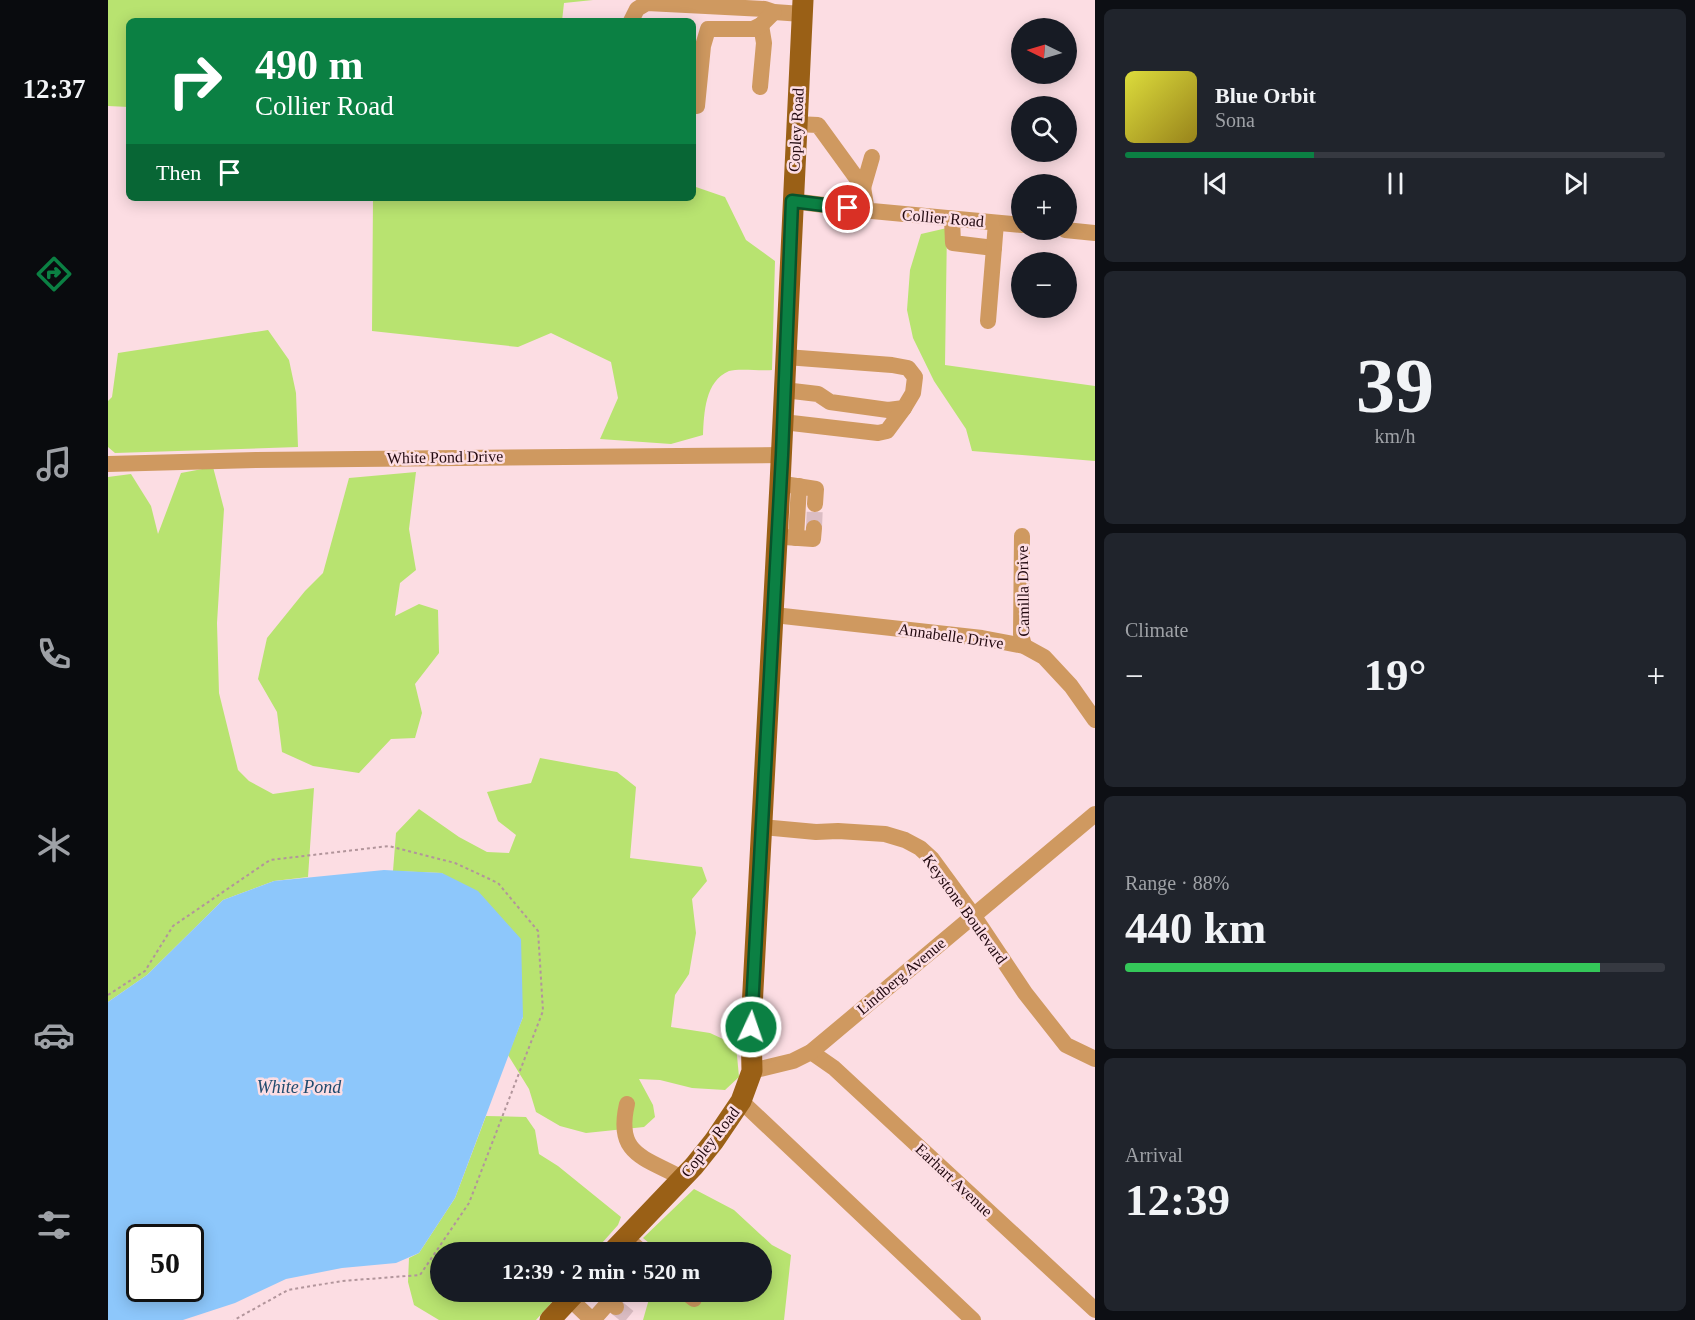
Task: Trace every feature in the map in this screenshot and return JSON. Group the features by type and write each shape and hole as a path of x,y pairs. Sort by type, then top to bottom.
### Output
{"main road":[{"name":"Copley Road","path":"622,1242 714,1142 741,1101 752,1071 751,1027 774,615 787,537 790,485 782,455 792,201 803,7"},
{"path":"550,1320 567,1302"}],"street":[{"path":"633,18 637,9 648,3 765,9 774,12 803,7"},
{"path":"696,106 703,46 708,29 753,29 761,26 774,12"},
{"path":"760,87 764,43 761,26"},
{"path":"796,124 819,125 863,188 867,211"},
{"path":"863,188 872,157"},
{"name":"Collier Road","path":"792,201 867,211 1011,224"},
{"path":"952,219 952,243 993,248"},
{"path":"988,321 996,223"},
{"path":"1077,231 1095,233"},
{"path":"783,422 878,433 887,431 913,393 915,377 908,368 892,365 786,357"},
{"path":"784,390 818,394 830,402 888,410 904,408"},
{"name":"White Pond Drive","path":"108,464 256,459 782,455"},
{"path":"790,485 816,489 815,504"},
{"path":"787,537 813,539 814,528"},
{"name":"Camilla Drive","path":"1022,536 1021,634 1024,646"},
{"name":"Annabelle Drive","path":"774,615 982,638 1024,646 1044,657 1071,686 1095,720"},
{"name":"Lindberg Avenue","path":"752,1071 793,1061 811,1052 1095,814"},
{"name":"Keystone Boulevard","path":"761,827 816,832 885,834 905,840 920,848 932,859 1025,993 1066,1045 1095,1059"},
{"name":"Earhart Avenue","path":"811,1052 834,1068 1095,1310"},
{"path":"741,1101 973,1320"},
{"path":"627,1104 623,1125 625,1138 630,1148 682,1178"},
{"path":"579,1302 593,1320 613,1304"}],"path":[{"path":"108,995 145,971 173,926 270,860 389,846 454,863 498,883 538,931 543,1011 469,1203 420,1275 342,1281 288,1290 234,1320"}],"green space":[{"path":"108,0 593,0 564,3 562,18 126,18 126,107 108,106"},
{"path":"696,187 725,197 746,240 775,261 772,370 733,370 721,376 715,382 707,398 703,435 671,444 600,439 618,398 611,362 551,333 518,347 372,331 373,201 696,201"},
{"path":"947,228 945,365 1095,386 1095,461 972,451 966,429 934,381 913,338 907,310 910,270 921,234"},
{"path":"268,330 289,360 296,393 298,447 115,453 108,447 108,401 112,397 118,353"},
{"path":"213,467 224,509 217,623 219,693 238,770 249,781 273,794 314,788 308,877 274,881 223,900 147,975 108,1002 108,477 131,474 151,506 158,534 181,473"},
{"path":"416,472 409,529 416,570 400,583 395,616 419,604 438,610 439,653 415,684 422,713 415,738 391,739 359,773 313,766 282,752 277,712 258,679 267,638 305,591 323,573 349,478"},
{"path":"540,758 617,772 636,787 630,858 702,867 707,881 692,899 696,933 689,974 675,995 671,1027 710,1033 736,1045 739,1077 725,1090 692,1088 660,1080 639,1079 653,1105 655,1117 644,1127 586,1133 560,1126 536,1112 529,1089 508,1055 523,1017 442,873 393,871 396,833 419,809 459,837 487,852 509,853 516,835 498,821 487,792 531,783"},
{"path":"486,1116 526,1117 535,1130 539,1154 558,1166 621,1217 618,1225 603,1242 430,1242 430,1302 552,1302 536,1320 439,1320 414,1305 408,1282 409,1258 419,1253 455,1198"},
{"path":"694,1189 734,1210 769,1242 648,1242 643,1238"},
{"path":"772,1245 791,1255 784,1320 643,1320 648,1302 772,1302"}],"water":[{"name":"White Pond","path":"384,870 442,873 478,891 521,939 523,1017 455,1198 419,1253 396,1263 342,1268 286,1279 235,1303 183,1320 108,1320 108,1002 147,975 223,900 274,881"}],"tunnel":[{"path":"814,528 815,504"},
{"path":"616,1307 632,1320"}],"route":[{"path":"751,1027 782,455 792,201 848,208"}]}
